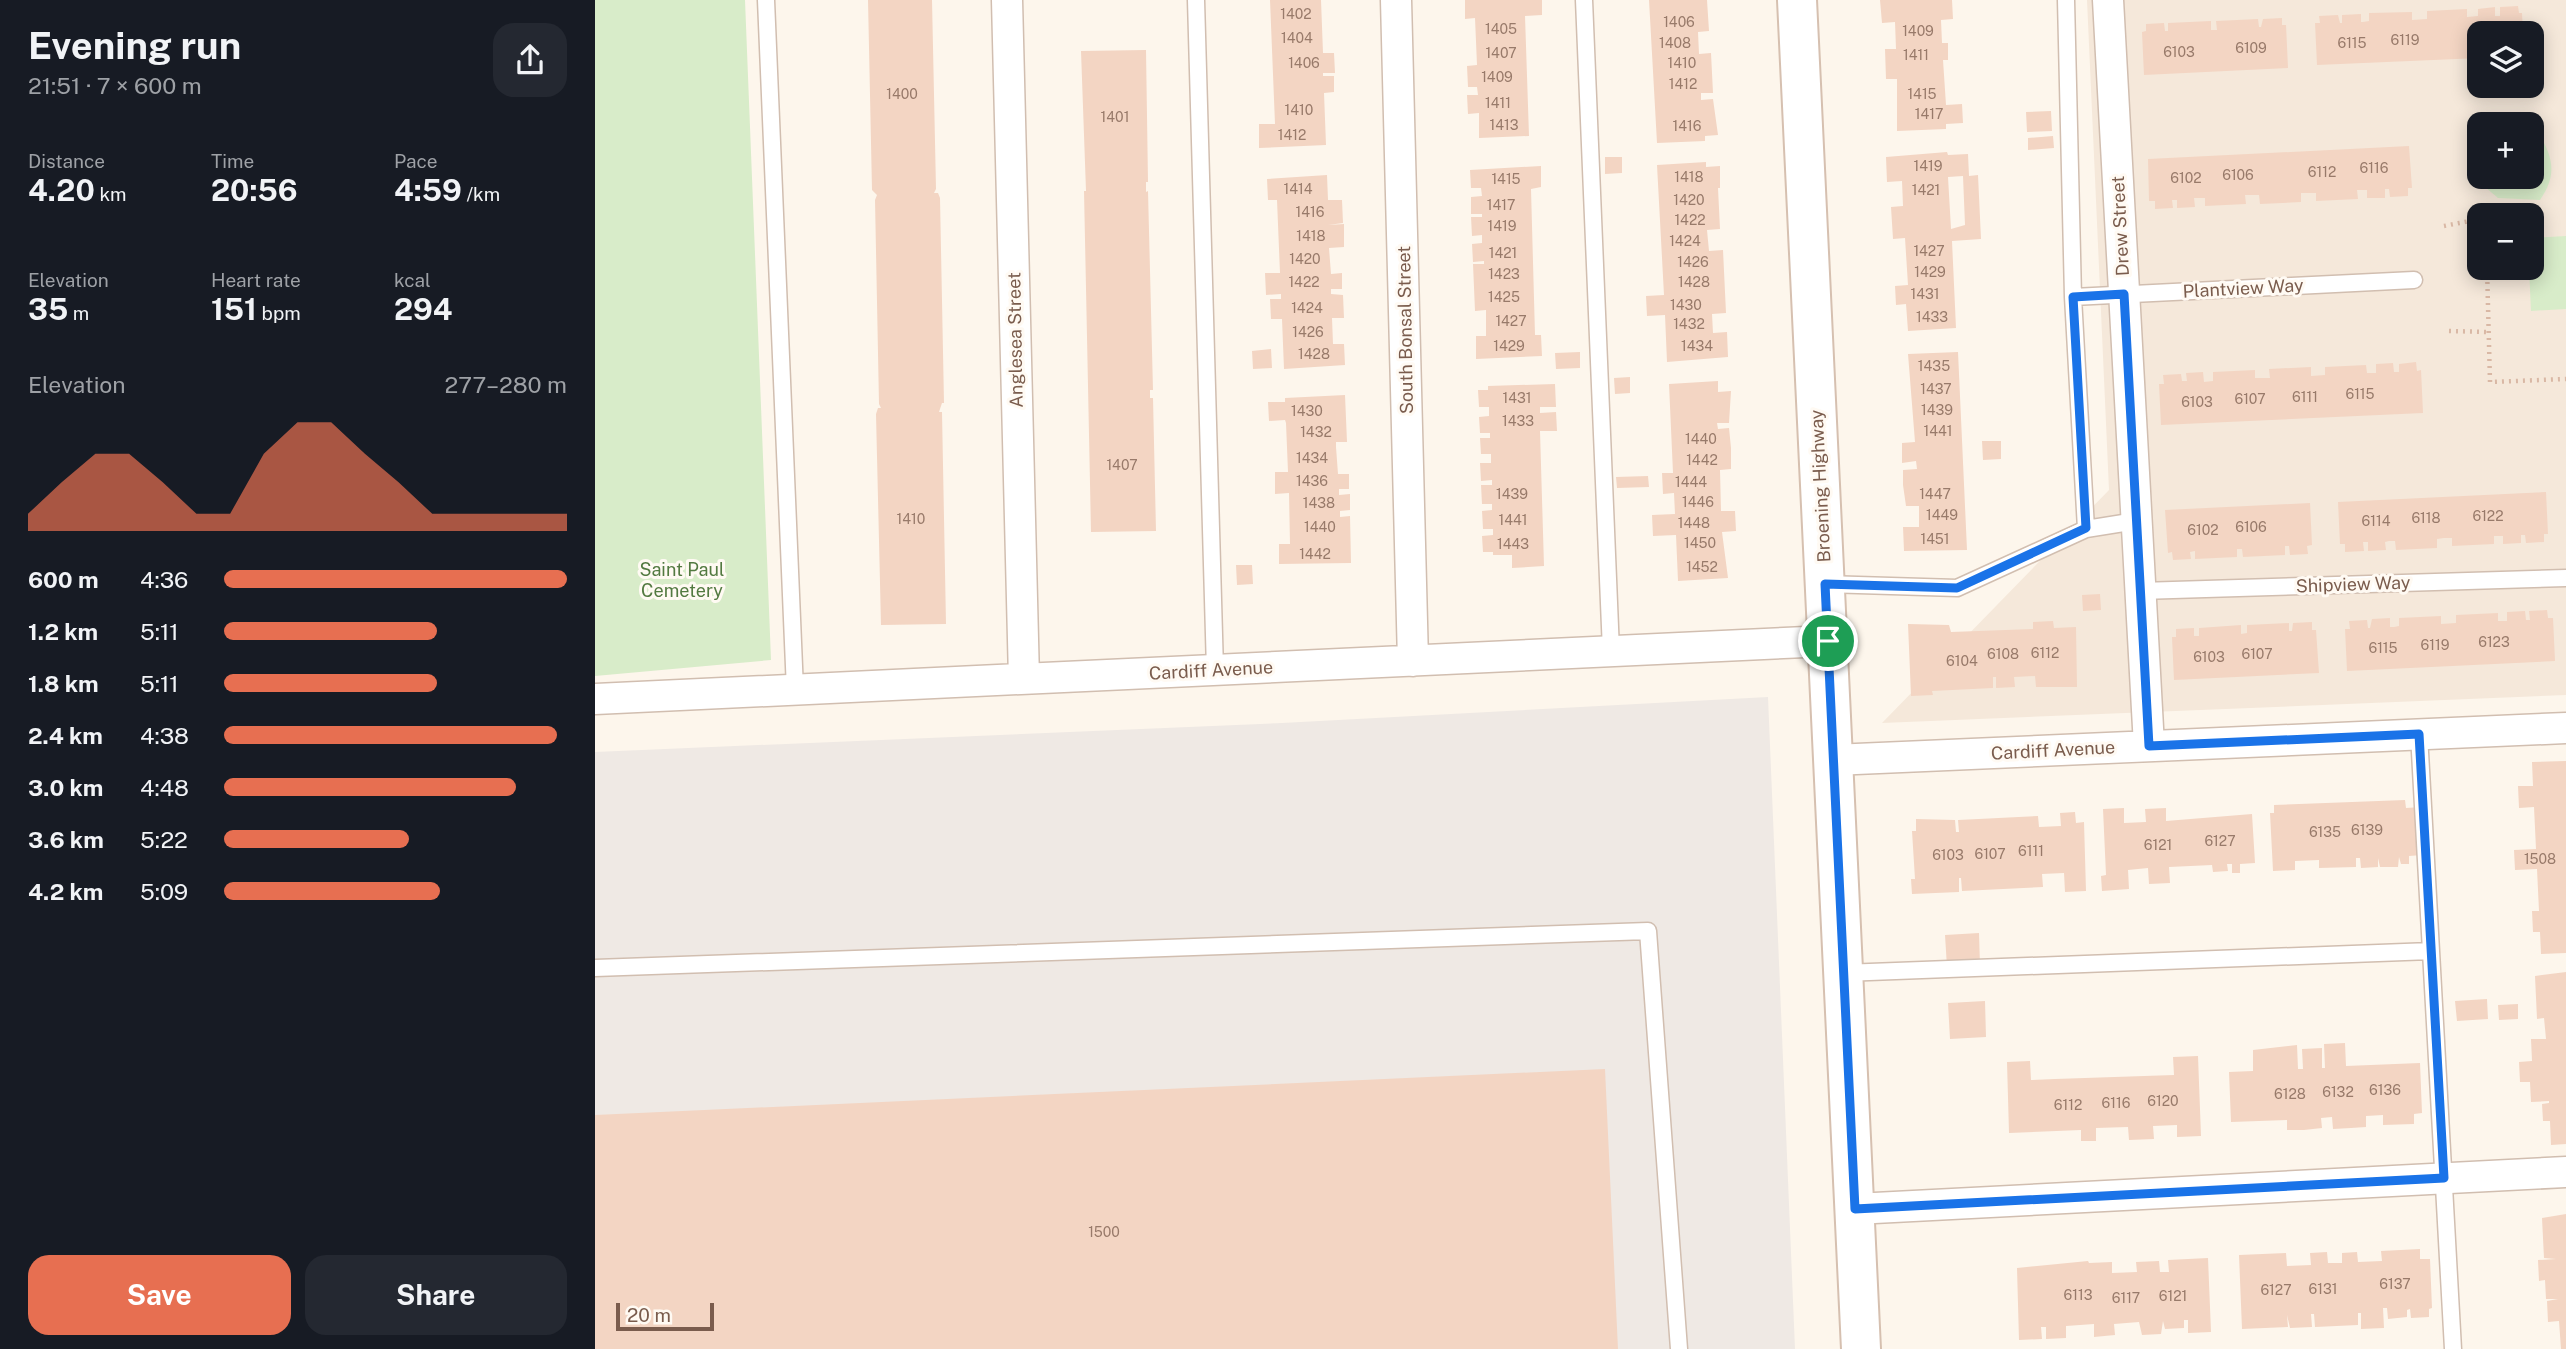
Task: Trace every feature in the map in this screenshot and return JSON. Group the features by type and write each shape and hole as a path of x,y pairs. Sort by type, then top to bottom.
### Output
{"street":[{"name":"Anglesea Street","path":"1007,0 1024,679"},
{"name":"South Bonsal Street","path":"1396,0 1413,661"},
{"name":"Broening Highway","path":"1797,0 1861,1349"},
{"name":"Drew Street","path":"2108,0 2149,746"},
{"name":"Cardiff Avenue","path":"595,699 1828,641"},
{"name":"Cardiff Avenue","path":"1833,760 2566,728"},
{"path":"1855,1209 2566,1172"}],"lane":[{"path":"766,0 795,690"},
{"path":"1196,0 1215,670"},
{"path":"1584,0 1611,651"},
{"path":"2066,0 2073,297 2086,528"},
{"name":"Plantview Way","path":"2073,297 2414,280"},
{"path":"1825,584 1957,588 2086,528 2136,521"},
{"name":"Shipview Way","path":"2140,591 2566,578"},
{"path":"2419,734 2453,1349"},
{"path":"595,968 1648,931 1679,1349"},
{"path":"1843,973 2431,951"}],"path":[{"path":"2444,226 2467,222"},
{"path":"2487,280 2490,383 2566,379"},
{"path":"2449,331 2489,332"}],"shaded area":[{"path":"2087,0 2566,0 2566,695 1882,723 2109,490"},
{"path":"1768,697 1795,1349 595,1349 595,752 1282,723"}],"green space":[{"name":"Saint Paul Cemetery","path":"595,0 745,0 771,660 595,676"},
{"path":"2544,143 2550,158 2551,177 2540,200 2498,198 2487,189 2544,189"},
{"path":"2566,236 2566,309 2531,311 2530,280 2544,280 2544,237"}],"building":[{"path":"868,0 932,0 934,193 938,193 940,198 944,403 939,412 942,412 946,624 881,625 876,414 878,408 881,408 877,195 872,190"},
{"path":"1270,0 1321,0 1323,53 1334,53 1335,73 1323,73 1323,76 1334,76 1334,92 1324,93 1326,145 1259,148 1259,124 1275,124"},
{"path":"1465,0 1542,0 1542,15 1525,16 1529,136 1479,138 1479,113 1468,114 1467,95 1478,95 1477,87 1468,87 1467,66 1477,65 1475,18 1465,19"},
{"path":"1649,0 1707,0 1709,31 1698,32 1699,54 1711,53 1713,93 1701,93 1701,100 1713,99 1718,135 1705,136 1705,141 1657,143"},
{"path":"1880,0 1952,0 1953,19 1941,20 1942,43 1948,43 1948,60 1943,60 1946,105 1962,104 1963,123 1946,124 1946,129 1897,131 1897,79 1886,79 1885,49 1896,49 1895,22 1882,23"},
{"path":"2518,6 2522,21 2467,21 2467,59 2317,65 2315,23 2320,23 2319,16 2338,15 2342,23 2342,15 2361,14 2363,22 2369,21 2369,13 2412,12 2412,20 2427,19 2427,11 2467,9 2467,17 2478,16 2478,9 2495,7 2495,16 2500,16 2500,7"},
{"path":"2282,18 2282,25 2286,25 2288,68 2144,75 2142,32 2146,31 2146,24 2164,23 2165,31 2168,31 2168,23 2211,21 2211,30 2217,30 2216,21 2258,19 2261,27 2263,19"},
{"path":"1146,50 1146,192 1148,191 1153,390 1150,390 1150,398 1153,398 1156,531 1091,532 1081,51"},
{"path":"2051,111 2052,131 2027,132 2026,112"},
{"path":"2053,136 2054,148 2028,150 2028,138"},
{"path":"2409,146 2412,188 2408,188 2408,196 2390,197 2389,189 2385,189 2385,198 2367,198 2367,190 2357,190 2358,199 2316,201 2316,193 2301,193 2301,202 2260,204 2259,195 2245,195 2246,204 2205,206 2205,198 2194,198 2195,207 2177,208 2177,200 2172,200 2173,208 2155,209 2155,201 2149,201 2148,159"},
{"path":"1947,152 1948,155 1968,154 1969,176 1978,175 1981,239 1952,241 1956,328 1908,331 1906,304 1896,305 1895,286 1908,285 1905,238 1893,239 1891,207 1903,206 1902,181 1887,182 1886,157","holes":["1963,176 1965,225 1951,229 1948,177"]},
{"path":"1605,157 1622,157 1622,173 1605,174"},
{"path":"1706,162 1706,167 1720,166 1720,229 1707,230 1709,251 1723,250 1726,313 1712,314 1713,333 1727,332 1728,357 1667,362 1665,315 1647,316 1646,296 1664,295 1657,165"},
{"path":"1541,166 1541,187 1531,189 1535,335 1541,335 1542,356 1476,359 1476,336 1486,336 1486,310 1475,311 1473,264 1484,264 1484,261 1473,262 1472,244 1482,243 1482,235 1472,236 1471,217 1482,217 1482,214 1471,214 1471,197 1482,196 1481,188 1471,188 1470,170"},
{"path":"1327,175 1328,200 1342,200 1343,223 1328,225 1344,224 1344,247 1329,248 1331,274 1342,273 1342,289 1331,289 1331,294 1343,295 1344,318 1332,318 1333,344 1344,344 1345,365 1284,369 1282,319 1271,319 1270,299 1281,299 1281,294 1266,295 1265,273 1280,273 1277,200 1268,200 1267,179"},
{"path":"1271,349 1272,368 1253,369 1252,351"},
{"path":"1580,352 1580,368 1556,369 1555,353"},
{"path":"1958,352 1967,550 1904,551 1903,527 1919,527 1919,506 1906,506 1903,485 1903,470 1917,469 1916,461 1902,463 1902,443 1915,442 1908,354"},
{"path":"2416,362 2417,371 2421,370 2423,413 2161,425 2159,384 2164,384 2163,375 2181,374 2182,381 2187,381 2186,373 2203,372 2204,382 2213,381 2213,372 2255,370 2255,378 2270,378 2269,369 2311,367 2311,376 2325,375 2325,367 2366,365 2367,373 2376,373 2376,364 2393,363 2394,372 2399,372 2399,364"},
{"path":"1630,377 1630,393 1615,394 1614,378"},
{"path":"1718,381 1718,392 1731,391 1729,423 1717,423 1718,429 1729,428 1731,448 1731,469 1720,470 1721,511 1735,511 1736,531 1722,532 1728,578 1678,581 1676,535 1653,536 1652,515 1675,514 1674,493 1663,494 1662,473 1673,473 1669,384"},
{"path":"1555,384 1556,407 1540,407 1540,413 1556,412 1557,431 1540,431 1544,566 1512,568 1512,555 1483,552 1482,536 1493,535 1493,529 1483,529 1482,511 1492,510 1492,504 1482,504 1481,485 1492,485 1492,480 1481,481 1480,463 1491,463 1491,454 1481,454 1480,438 1490,438 1490,433 1480,433 1479,417 1489,416 1489,407 1479,407 1478,390 1488,390 1488,386"},
{"path":"1345,395 1347,442 1336,442 1336,447 1338,474 1349,474 1349,489 1339,489 1339,495 1350,494 1350,510 1340,511 1340,517 1350,516 1351,563 1279,564 1279,544 1290,544 1289,493 1275,494 1275,472 1288,472 1286,423 1285,420 1269,421 1268,402 1285,402 1285,398"},
{"path":"1982,441 2001,441 2001,459 1983,460"},
{"path":"1648,476 1649,487 1617,488 1616,477"},
{"path":"2546,492 2548,534 2544,534 2544,542 2526,543 2525,535 2521,535 2521,543 2503,544 2503,536 2494,536 2494,544 2452,546 2452,538 2444,538 2437,539 2437,548 2396,550 2395,541 2389,541 2385,542 2386,550 2368,551 2368,542 2363,542 2364,551 2345,552 2345,544 2340,544 2338,502"},
{"path":"2310,503 2312,545 2307,546 2308,554 2290,555 2289,546 2285,546 2285,555 2243,557 2242,549 2237,549 2237,557 2195,559 2195,551 2190,552 2191,559 2173,560 2172,552 2168,553 2165,510"},
{"path":"1236,565 1252,565 1253,584 1237,585"},
{"path":"2100,594 2101,610 2083,611 2082,595"},
{"path":"2547,610 2548,618 2553,618 2555,661 2347,671 2345,629 2350,629 2349,621 2367,620 2370,628 2372,619 2390,618 2390,627 2394,627 2399,626 2399,618 2441,616 2441,624 2456,623 2456,615 2498,613 2498,621 2507,621 2507,612 2525,611 2526,620 2530,620 2529,611"},
{"path":"2053,621 2054,628 2076,627 2077,687 2036,687 2035,676 2014,677 2015,687 1996,688 1996,677 1993,677 1993,688 1932,691 1933,695 1911,696 1908,624 1949,625 1951,632 2033,629 2033,622"},
{"path":"2312,622 2312,630 2316,630 2319,673 2174,680 2172,637 2176,637 2176,629 2194,628 2194,636 2199,636 2199,628 2241,625 2241,634 2247,633 2247,625 2289,623 2289,631 2292,631 2293,623"},
{"path":"2566,761 2566,953 2541,954 2540,932 2533,932 2532,911 2539,911 2537,869 2515,870 2514,850 2536,849 2534,807 2519,808 2518,786 2533,786 2532,762"},
{"path":"2405,800 2406,808 2421,807 2422,855 2409,856 2409,864 2401,864 2399,857 2398,867 2380,867 2378,858 2378,867 2361,868 2360,858 2356,858 2356,867 2319,868 2319,860 2295,861 2295,870 2273,871 2270,813 2274,813 2274,805"},
{"path":"2124,808 2124,823 2146,822 2145,809 2166,808 2166,821 2252,814 2255,863 2240,864 2240,873 2232,873 2232,864 2227,864 2228,871 2213,872 2212,865 2169,867 2170,883 2149,884 2148,868 2128,870 2129,889 2102,891 2101,876 2106,875 2103,809"},
{"path":"2075,812 2076,823 2084,822 2086,891 2065,892 2064,873 2042,874 2043,887 1962,891 1959,878 1959,892 1912,894 1911,879 1915,879 1912,831 1916,831 1916,819 1955,820 1956,832 1959,832 1958,820 2038,816 2039,827 2061,826 2060,813"},
{"path":"1979,933 1980,966 1947,967 1945,935"},
{"path":"2566,972 2566,1144 2551,1145 2550,1121 2543,1121 2542,1104 2549,1101 2531,1102 2530,1082 2520,1082 2519,1062 2532,1061 2531,1039 2546,1039 2544,1018 2537,1019 2535,976"},
{"path":"2487,999 2488,1019 2457,1021 2455,1001"},
{"path":"1985,1001 1986,1037 1950,1039 1948,1003"},
{"path":"2518,1004 2518,1019 2499,1020 2498,1005"},
{"path":"2345,1043 2346,1066 2420,1063 2422,1113 2414,1114 2414,1124 2383,1125 2383,1115 2366,1116 2366,1127 2333,1129 2332,1117 2321,1118 2322,1128 2304,1130 2287,1130 2287,1120 2231,1122 2229,1072 2253,1071 2253,1050 2297,1045 2298,1069 2303,1069 2302,1049 2322,1048 2322,1068 2325,1068 2324,1044"},
{"path":"2198,1056 2201,1136 2177,1137 2177,1125 2153,1126 2154,1139 2129,1140 2128,1127 2096,1128 2096,1141 2081,1141 2081,1130 2009,1133 2007,1062 2030,1061 2031,1080 2174,1075 2173,1057"},
{"path":"1605,1069 1618,1349 595,1349 595,1115"},
{"path":"2566,1214 2566,1349 2561,1349 2559,1321 2548,1322 2547,1301 2558,1299 2546,1299 2545,1280 2539,1281 2538,1260 2556,1259 2544,1258 2542,1218"},
{"path":"2420,1249 2420,1259 2430,1259 2432,1308 2429,1309 2429,1317 2411,1318 2410,1309 2407,1310 2407,1317 2388,1319 2387,1308 2383,1308 2384,1328 2361,1329 2361,1313 2358,1313 2358,1325 2315,1327 2314,1314 2311,1314 2312,1327 2290,1328 2287,1315 2288,1327 2242,1329 2239,1255 2286,1253 2287,1266 2311,1265 2310,1253 2327,1252 2328,1263 2342,1263 2342,1253 2357,1252 2358,1262 2382,1261 2381,1251"},
{"path":"2208,1258 2211,1332 2188,1333 2188,1320 2184,1320 2184,1328 2165,1329 2163,1321 2161,1334 2142,1335 2139,1322 2114,1324 2115,1335 2094,1337 2094,1324 2066,1326 2066,1338 2046,1339 2046,1327 2041,1327 2042,1339 2019,1340 2017,1268 2088,1261 2112,1262 2112,1273 2137,1272 2136,1262 2159,1261 2160,1272 2169,1272 2168,1260"}],"route":[{"path":"2124,294 2149,746 2419,734 2444,1178 1855,1209 1828,641 1825,584 1957,588 2086,528 2073,297 2124,294"}]}
